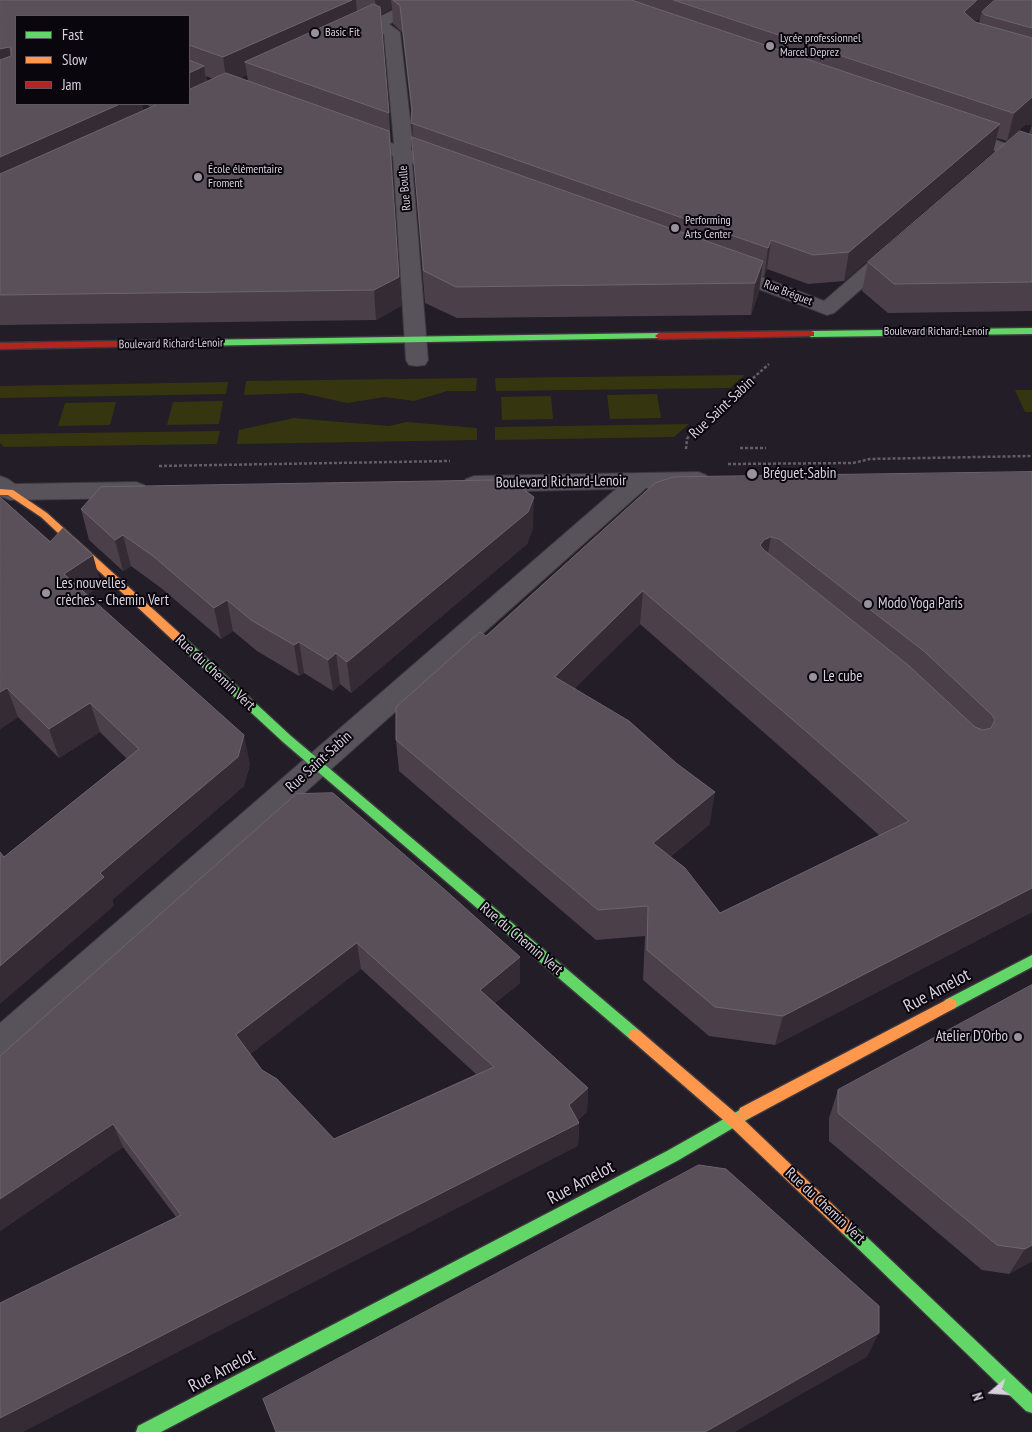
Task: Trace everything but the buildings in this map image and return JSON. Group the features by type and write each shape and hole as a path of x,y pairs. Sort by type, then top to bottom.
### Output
{"street":[{"path":"320,0 378,24"},
{"path":"332,45 427,0"},
{"name":"Rue Boulle","path":"378,24 392,32 403,137 402,154 417,360"},
{"path":"945,127 1032,159"},
{"path":"337,130 461,175"},
{"path":"990,167 1026,136"},
{"path":"827,309 910,237"},
{"name":"Rue Bréguet","path":"710,265 827,309 832,333"},
{"name":"Boulevard Richard-Lenoir","path":"0,346 1032,331"},
{"name":"Boulevard Richard-Lenoir","path":"453,484 640,481 723,472"},
{"name":"Rue Saint-Sabin","path":"0,1044 316,764 640,481"},
{"path":"3,490 158,489"},
{"name":"Rue du Chemin Vert","path":"3,490 44,515 316,764 734,1120 1032,1404"},
{"name":"Rue Amelot","path":"144,1432 672,1156 774,1096 1032,961"}],"path":[{"name":"Rue Saint-Sabin","path":"688,456 687,439 768,366 768,360"},
{"path":"740,448 766,448"},
{"path":"723,472 853,463 870,459 1032,456"},
{"path":"150,466 456,461"}],"shaded area":[{"path":"745,375 730,388 496,391 495,378"},
{"path":"477,378 476,391 447,391 414,401 385,397 347,403 302,393 244,395 246,381"},
{"path":"228,382 226,394 0,398 0,386"},
{"path":"1015,390 1032,390 1032,412 1025,412"},
{"path":"657,394 661,418 610,419 607,395"},
{"path":"551,396 553,419 502,420 501,397"},
{"path":"223,401 219,424 167,425 173,402"},
{"path":"116,402 110,425 58,426 65,403"},
{"path":"294,418 389,426 407,422 477,428 477,440 237,444 239,430"},
{"path":"689,424 674,437 495,440 495,427"},
{"path":"220,431 217,444 4,447 0,443 0,434"}],"traffic: fast":[{"path":"811,334 1032,331"},
{"path":"191,343 659,336"},
{"path":"182,642 287,739 635,1035"},
{"path":"950,1004 1032,961"},
{"path":"144,1432 672,1156 745,1113"},
{"path":"847,1228 1032,1405"}],"traffic: slow":[{"path":"0,492 10,492 44,515 182,642"},
{"path":"745,1113 950,1004"},
{"path":"635,1035 734,1120 847,1228"}],"traffic: jam":[{"path":"659,336 811,334"},
{"path":"0,346 191,343"}],"place":[{"name":"Basic Fit","path":"315,33"},
{"name":"Lycée professionnel Marcel Deprez","path":"770,46"},
{"name":"École élémentaire Froment","path":"198,177"},
{"name":"Performing Arts Center","path":"675,228"},
{"name":"Bréguet-Sabin","path":"752,474"},
{"name":"Les nouvelles crèches - Chemin Vert","path":"46,593"},
{"name":"Modo Yoga Paris","path":"868,604"},
{"name":"Le cube","path":"813,677"},
{"name":"Atelier D'Orbo","path":"1018,1037"}]}
